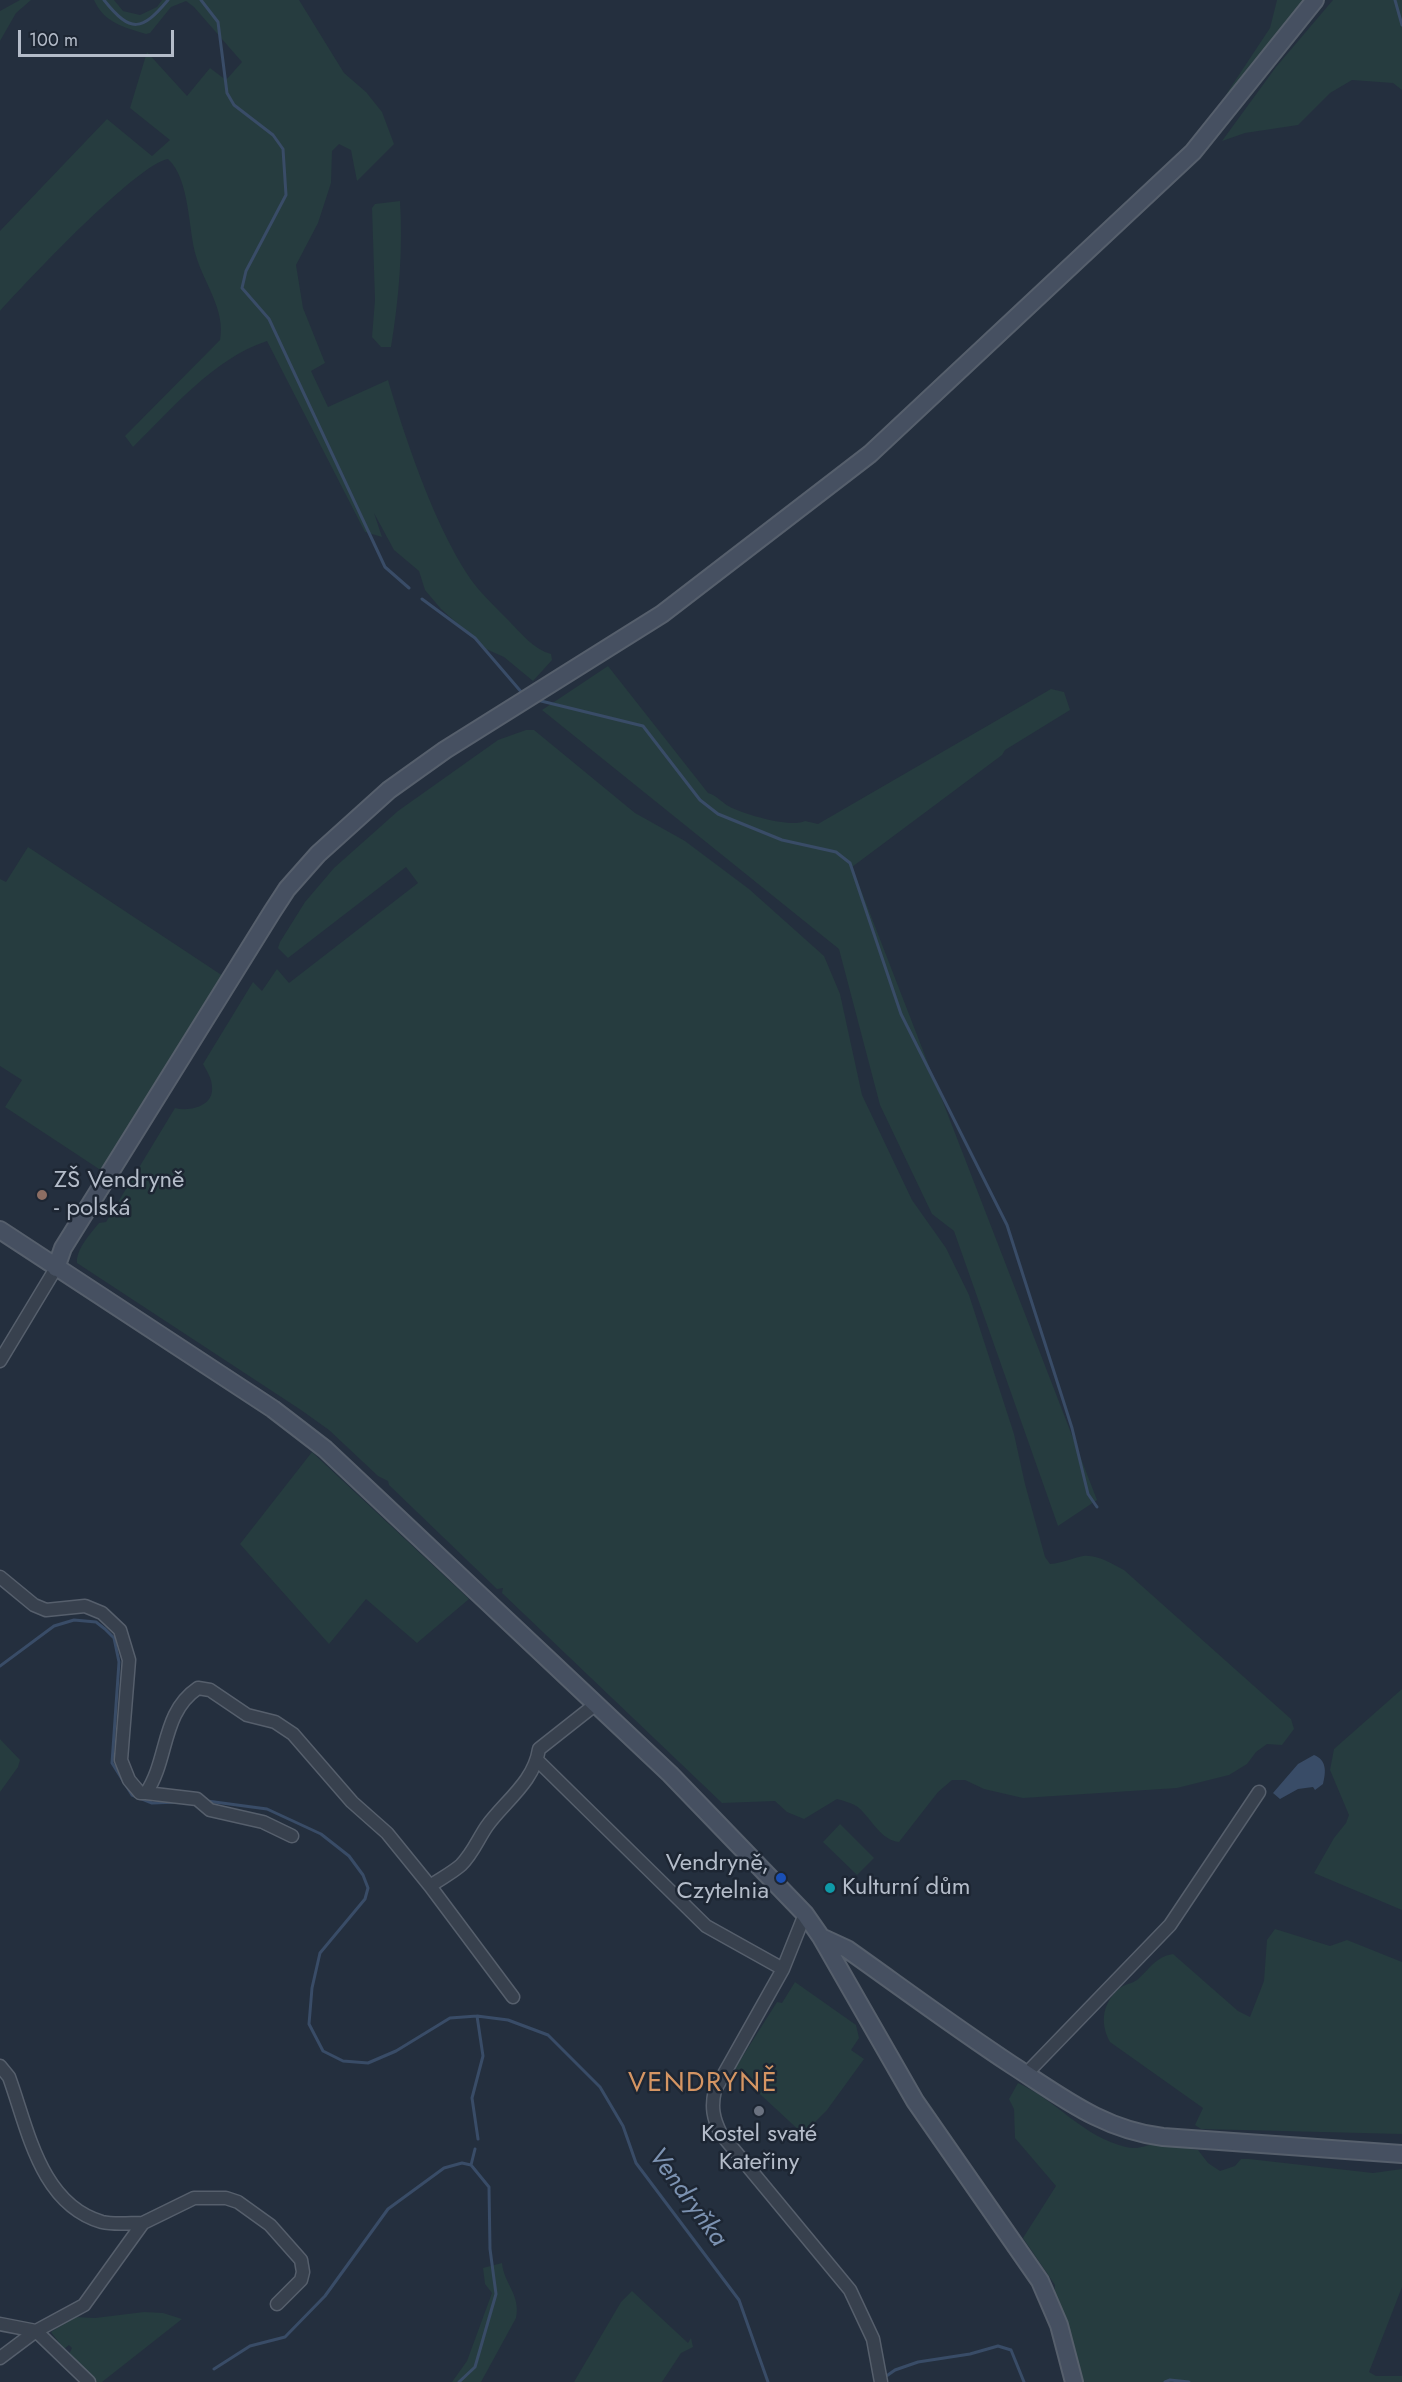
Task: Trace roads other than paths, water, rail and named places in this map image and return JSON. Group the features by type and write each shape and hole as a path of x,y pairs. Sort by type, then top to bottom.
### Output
{"street":[{"path":"0,1361 56,1268 63,1248 210,1010 287,889 318,854 408,777 445,750 662,614 870,454 1193,152 1315,0"},
{"path":"0,1230 273,1409 325,1449 596,1704 723,1828 805,1914 821,1937 915,2101 1040,2281 1059,2325 1074,2382"},
{"path":"0,1577 34,1605 46,1610 85,1606 102,1613 120,1630 129,1660 121,1760 129,1780 140,1793 202,1803 263,1822 292,1836"},
{"path":"146,1793 153,1783 170,1719 198,1688 210,1690 247,1715 275,1722 293,1734 352,1802 387,1833 430,1886 513,1997"},
{"path":"430,1886 460,1865 474,1851 488,1826 514,1796 537,1760 539,1749 596,1704"},
{"path":"537,1760 706,1926 783,1969"},
{"path":"1026,2074 1170,1925 1259,1792"},
{"path":"805,1914 783,1969 715,2090 712,2103 713,2118 721,2134 850,2290 873,2339 881,2382"},
{"path":"821,1937 847,1949 1026,2074 1098,2120 1136,2134 1402,2154"},
{"path":"0,2066 9,2077 45,2177 72,2207 102,2222 143,2223 194,2198 226,2198 238,2202 270,2225 301,2260 303,2272 301,2280 277,2304"},
{"path":"0,2358 36,2331 84,2305 143,2223"},
{"path":"0,2324 36,2331 89,2382"}],"water":[{"path":"1314,1755 1323,1763 1325,1775 1323,1784 1315,1790 1313,1787 1298,1789 1280,1799 1273,1793 1298,1764"}],"waterway":[{"path":"104,0 122,19 136,24 151,18 168,0"},
{"path":"201,0 218,22 227,93 234,105 273,135 283,149 286,195 246,271 242,288 269,319 385,567 409,588"},
{"path":"1395,0 1402,25"},
{"path":"422,599 475,638 523,694"},
{"path":"537,700 643,726 700,800 718,814 782,840 836,852 850,863 901,1014 1007,1225 1072,1428 1088,1494 1097,1507"},
{"name":"Vendryňka","path":"0,1666 54,1626 74,1620 96,1622 114,1638 119,1662 112,1763 132,1795 152,1803 179,1802"},
{"name":"Vendryňka","path":"207,1801 267,1809 321,1834 349,1856 363,1875 368,1888 365,1899 320,1953 312,1988 309,2024 323,2051 343,2061 368,2063 396,2051 450,2018 477,2016 508,2020 548,2035 600,2087 623,2126 636,2163 739,2300 768,2382"},
{"path":"477,2016 483,2056 472,2098 478,2139"},
{"path":"459,2382 475,2367 496,2294 490,2249 489,2187 471,2165 475,2149"},
{"path":"214,2369 250,2346 285,2337 325,2296 388,2209 444,2168 462,2163 471,2165"},
{"path":"885,2377 895,2370 918,2362 970,2354 998,2346 1011,2350 1024,2382"},
{"path":"1165,2382 1170,2380 1189,2382"}],"place":[{"name":"ZŠ Vendryně - polská","path":"42,1195"},
{"name":"Vendryně, Czytelnia","path":"781,1878"},
{"name":"Kulturní dům","path":"830,1888"},
{"name":"Kostel svaté Kateřiny","path":"759,2111"}],"district":[{"name":"VENDRYNĚ","path":"703,2084"}]}
